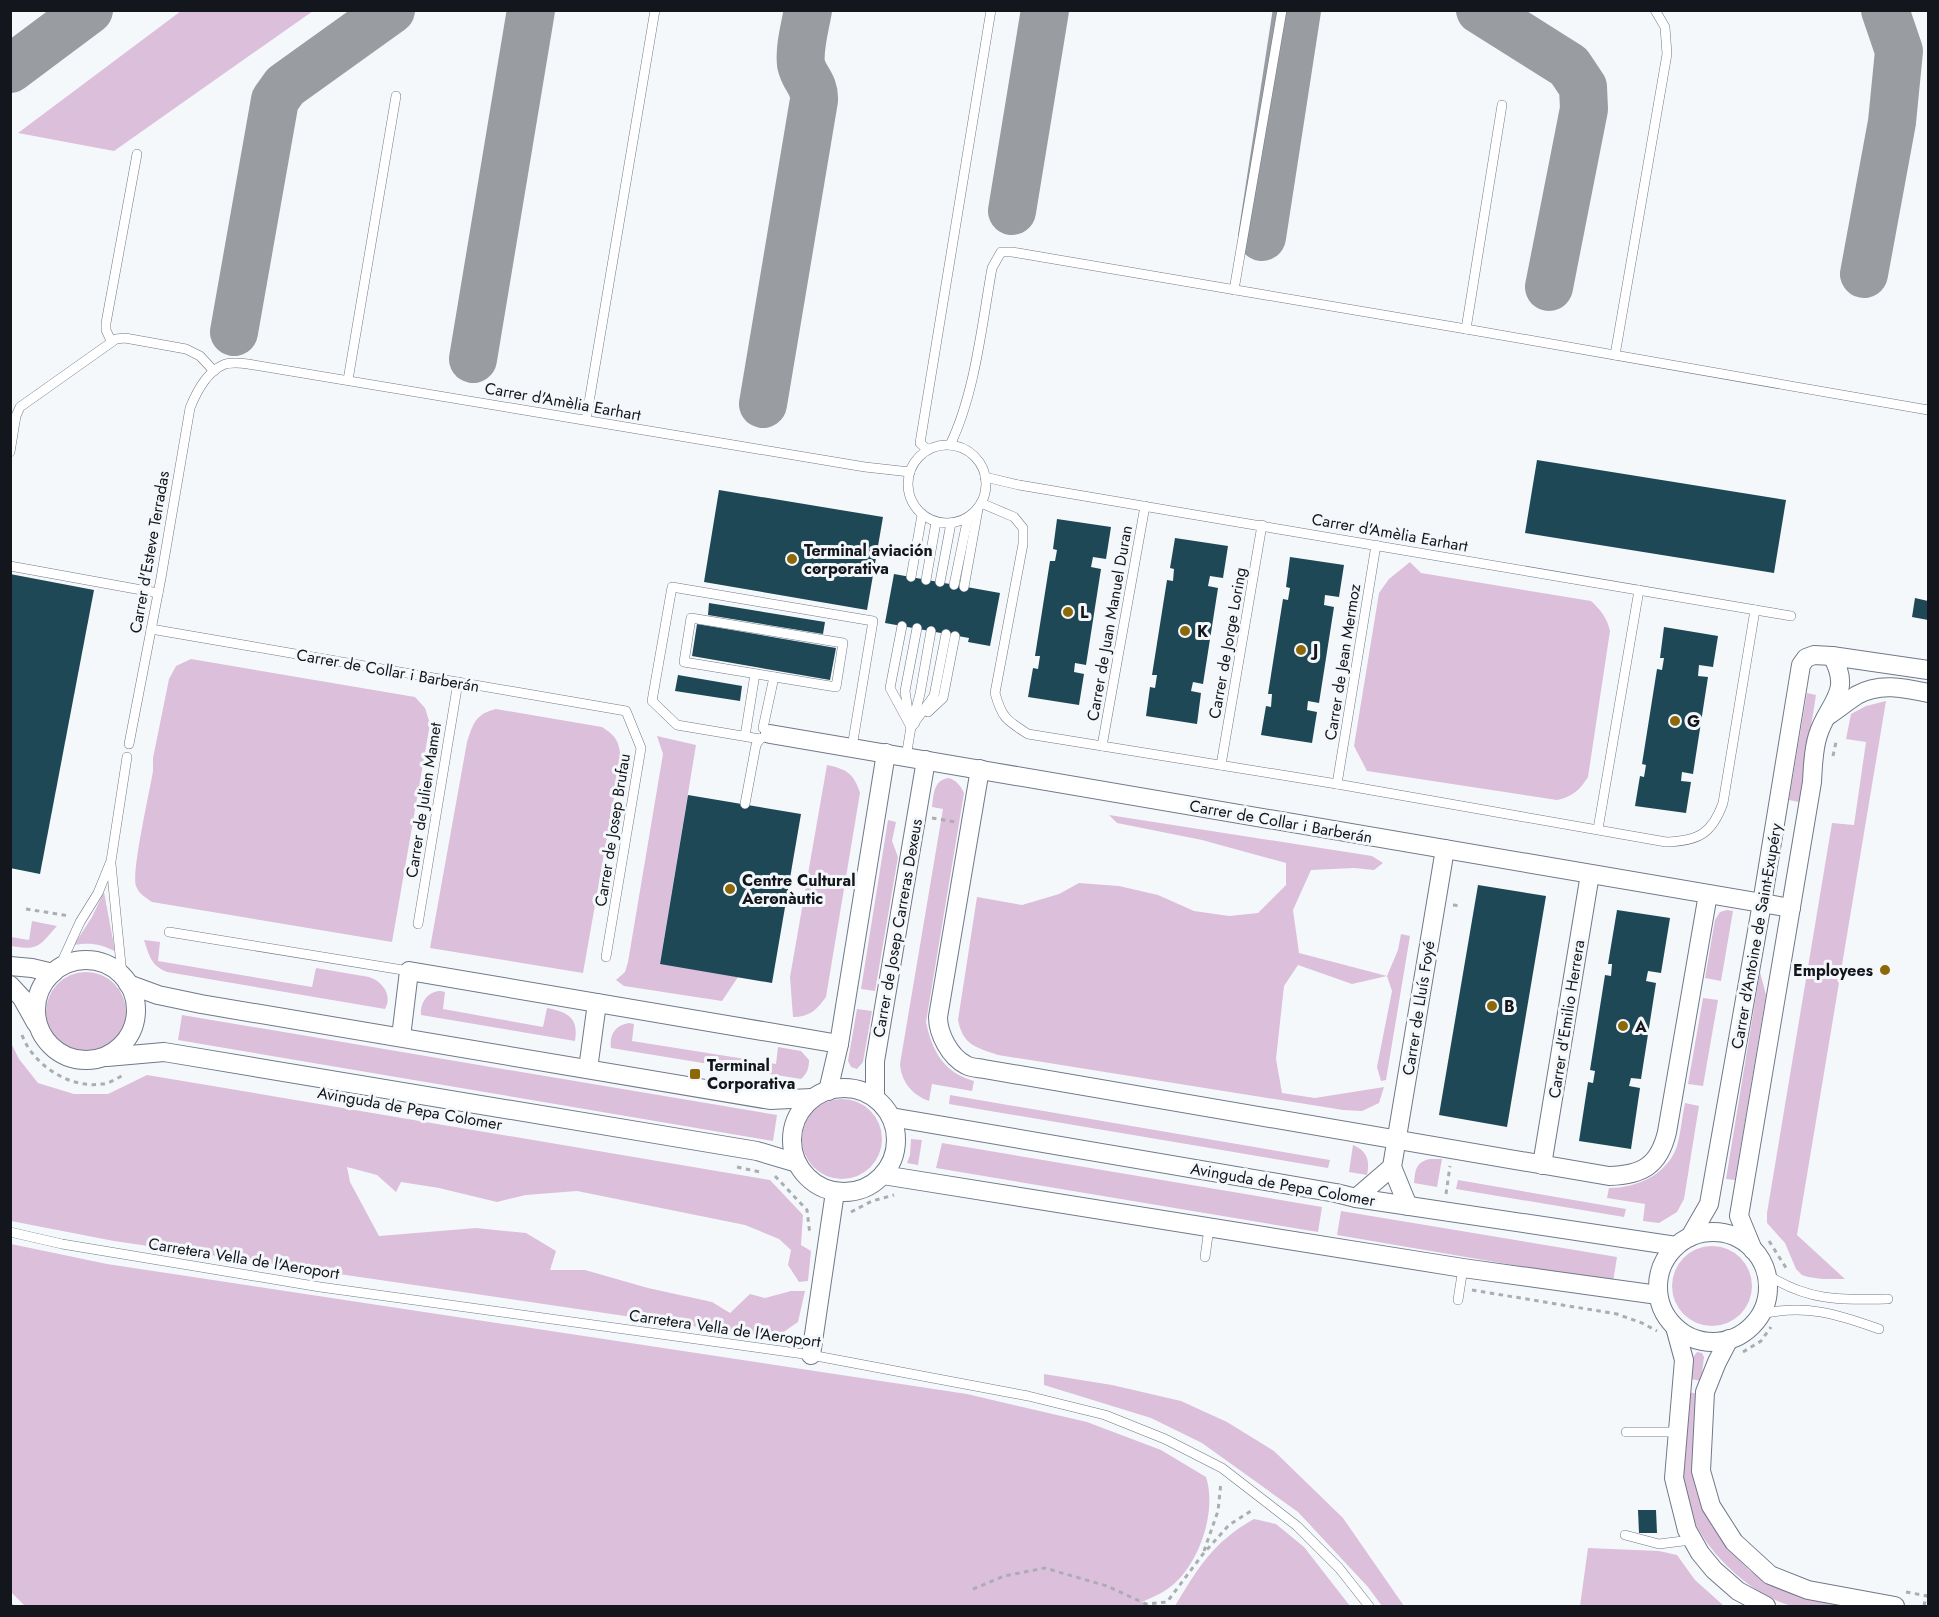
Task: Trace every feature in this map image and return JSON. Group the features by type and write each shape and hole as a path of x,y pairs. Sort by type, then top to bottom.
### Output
{"street":[{"name":"Carrer d'Antoine de Saint-Exupéry","path":"1683,1242 1709,1204 1801,665 1806,658 1814,655 1929,670"},
{"name":"Carrer d'Antoine de Saint-Exupéry","path":"1758,1242 1739,1216 1812,782 1813,756 1818,734 1840,687 1839,669 1832,656"},
{"path":"1825,717 1859,694 1878,688 1897,687 1929,693"},
{"name":"Carrer de Collar i Barberán","path":"765,736 852,747 1791,908"},
{"path":"45,1039 39,1027 36,1010 38,994 46,980 56,971 67,964 85,960 108,965 125,979 158,995 201,1004 770,1100 820,1094 853,1089 875,1098 891,1117 897,1142 893,1160 883,1175 874,1183 855,1192 835,1192 813,1182 796,1162 792,1146 792,1130 802,1109 820,1094 838,1044 886,753"},
{"name":"Carrer de Josep Carreras Dexeus","path":"875,1098 875,1061 926,760"},
{"path":"980,769 938,1017 940,1033 954,1056 966,1065 984,1069 1396,1140 1609,1176 1631,1174 1652,1163 1663,1149 1707,894"},
{"name":"Carrer de Lluís Foyé","path":"1392,1167 1445,849"},
{"name":"Carrer d'Emilio Herrera","path":"1542,1165 1590,874"},
{"path":"10,966 56,971"},
{"path":"401,1037 409,972 838,1044"},
{"path":"10,985 22,999 45,1039 62,1054 85,1061 107,1057 124,1044 132,1032 136,1019 136,1001 125,979"},
{"path":"588,1069 597,1003"},
{"name":"Avinguda de Pepa Colomer","path":"107,1057 160,1051 757,1151 796,1162"},
{"name":"Avinguda de Pepa Colomer","path":"891,1117 1356,1198 1683,1242"},
{"path":"1356,1198 1392,1167 1408,1206"},
{"path":"883,1175 1463,1268 1658,1295"},
{"path":"811,1354 835,1192"},
{"path":"1766,1606 1738,1591 1714,1570 1691,1540 1674,1478 1684,1360 1667,1331 1665,1313 1658,1295 1658,1282 1663,1264 1683,1242 1704,1233 1724,1233 1758,1242 1768,1282 1767,1296 1761,1314 1733,1348 1717,1362 1706,1392 1701,1471 1711,1506 1734,1542 1770,1575 1808,1590 1900,1599"},
{"path":"1667,1331 1733,1348"}],"lane":[{"path":"586,420 655,10"},
{"path":"928,450 920,442 991,10"},
{"path":"1234,290 1282,10"},
{"path":"1615,355 1667,54 1665,27 1655,10"},
{"path":"348,380 396,96"},
{"path":"1466,328 1502,105"},
{"path":"111,342 106,323 137,154"},
{"path":"950,445 959,428 968,398 992,268 1001,252 1466,328 1929,410"},
{"path":"10,452 16,416 20,407 111,342 121,338 186,349 200,356 214,371"},
{"name":"Carrer d'Amèlia Earhart","path":"214,371 231,363 248,364 865,467 910,472"},
{"name":"Carrer d'Esteve Terradas","path":"129,744 190,408 195,396 214,371"},
{"path":"968,517 959,586 986,489 985,477 976,459 969,452 950,445 928,450 919,457 908,479 913,504 922,515 936,522 951,523 968,517 980,505"},
{"name":"Carrer d'Amèlia Earhart","path":"985,477 1019,485 1791,616"},
{"path":"980,505 1014,517 1023,528 1023,544 995,693 1001,712 1010,723 1028,734 1337,784 1666,842 1686,841 1703,833 1717,818 1724,803 1755,610"},
{"name":"Carrer de Juan Manuel Duran","path":"1102,746 1145,506"},
{"path":"911,577 922,515"},
{"path":"926,580 936,522"},
{"path":"940,582 951,523"},
{"name":"Carrer de Jorge Loring","path":"1221,765 1262,525"},
{"name":"Carrer de Jean Mermoz","path":"1337,784 1376,545"},
{"path":"10,566 158,593"},
{"path":"765,736 745,736 677,725 652,701 672,586 873,621 852,747"},
{"path":"1598,829 1639,590"},
{"path":"692,618 843,643 836,687 774,677 684,662 692,618"},
{"path":"902,626 890,688 911,727"},
{"path":"911,727 905,691 917,628"},
{"name":"Carrer de Collar i Barberán","path":"151,629 626,711"},
{"path":"906,757 932,631"},
{"path":"911,727 939,697 950,635"},
{"path":"745,736 755,674"},
{"path":"765,736 763,728 774,677"},
{"name":"Carrer de Julien Mamet","path":"418,924 458,682"},
{"name":"Carrer de Josep Brufau","path":"606,957 641,748 626,711"},
{"path":"745,804 756,745 765,736"},
{"path":"56,971 80,922 98,893 111,861 127,757"},
{"path":"111,861 125,979"},
{"path":"169,932 409,972"},
{"path":"1205,1257 1209,1228"},
{"name":"Carretera Vella de l'Aeroport","path":"10,1232 62,1244 320,1287 811,1354 1028,1395 1105,1415 1165,1439 1222,1468 1297,1526 1339,1568 1369,1606"},
{"path":"1458,1300 1463,1268"},
{"path":"1766,1274 1796,1291 1815,1296 1844,1300 1888,1299"},
{"path":"1761,1314 1792,1309 1813,1309 1839,1314 1879,1329"},
{"path":"1626,1432 1677,1432"},
{"path":"1625,1535 1659,1544 1691,1540"}],"path":[{"path":"1832,764 1838,732"},
{"path":"21,1033 25,1043 38,1060 71,1083 103,1084 124,1075"},
{"path":"737,1167 765,1173"},
{"path":"774,1175 807,1210 810,1236 816,1237"},
{"path":"847,1221 850,1212 872,1202 899,1194"},
{"path":"1758,1242 1775,1248 1785,1267 1793,1276"},
{"path":"1467,1289 1617,1314 1667,1331"},
{"path":"1733,1348 1761,1341 1770,1327 1778,1322"},
{"path":"1203,1554 1218,1511 1222,1468"},
{"path":"973,1589 1004,1576 1045,1568 1107,1586 1146,1605 1167,1602 1203,1554 1229,1525 1266,1502"},
{"path":"1900,1599 1927,1596 1924,1606"}],"shaded area":[{"path":"181,11 313,11 114,151 18,133"},
{"path":"1410,562 1421,573 1591,601 1603,614 1610,631 1588,777 1575,792 1557,800 1367,771 1354,746 1379,593 1389,579"},
{"path":"191,659 415,697 425,708 430,724 392,942 152,902 139,891 135,878 138,849 169,679 176,666"},
{"path":"1807,693 1816,695 1799,802 1789,800"},
{"path":"1886,701 1797,1235 1845,1279 1822,1279 1802,1275 1796,1269 1785,1243 1767,1223 1767,1213 1832,823 1854,825 1866,742 1846,739 1851,714 1866,706"},
{"path":"496,709 602,727 614,736 618,743 621,758 583,973 430,948 467,742 476,720"},
{"path":"657,736 696,745 660,963 738,977 722,1001 624,986 616,980 625,972 628,962 663,754"},
{"path":"827,765 849,773 860,793 826,997 812,1012 804,1016 793,1017 790,977"},
{"path":"949,778 958,784 964,793 926,1022 932,1042 941,1059 955,1072 974,1081 972,1091 932,1084 929,1101 917,1095 905,1082 900,1064 943,809 932,807 934,793 940,782"},
{"path":"1109,815 1372,856 1383,863 1374,870 1354,868 1311,870 1293,910 1299,953 1387,976 1352,984 1298,965 1284,986 1276,1059 1282,1093 1315,1098 1384,1087 1379,1103 1362,1111 1343,1110 998,1055 977,1047 967,1040 958,1020 977,897 1022,905 1059,894 1079,883 1119,886 1158,895 1194,911 1229,916 1258,913 1286,885 1286,863 1202,840 1117,823"},
{"path":"888,820 896,822 892,841 898,857 875,991 861,989"},
{"path":"104,892 115,951 95,944 74,945 92,917"},
{"path":"1733,911 1721,981 1705,978 1715,920 1720,912"},
{"path":"32,921 57,926 38,945 27,948 11,946 11,937 29,940"},
{"path":"1401,934 1410,936 1386,1080 1381,1081 1377,1067 1392,991 1387,976 1398,950"},
{"path":"144,940 160,942 158,961 312,987 316,968 369,977 385,989 387,1004 385,1009 167,972 154,963"},
{"path":"86,972 101,975 114,984 123,997 126,1012 123,1027 114,1040 101,1049 86,1052 71,1049 58,1040 49,1027 46,1012 49,997 58,984 71,975"},
{"path":"1760,972 1766,995 1735,1180 1726,1179"},
{"path":"436,991 445,992 443,1009 543,1027 547,1008 560,1011 573,1021 575,1041 421,1015 426,998"},
{"path":"1703,998 1718,1000 1703,1086 1688,1084"},
{"path":"857,1009 872,1011 863,1062 857,1069 851,1067 848,1061"},
{"path":"182,1015 777,1115 773,1141 178,1040"},
{"path":"629,1023 634,1024 632,1041 776,1064 778,1047 801,1051 809,1060 808,1068 801,1079 611,1048 614,1031"},
{"path":"11,1043 19,1059 38,1083 74,1094 108,1094 147,1075 770,1180 803,1215 801,1245 811,1251 808,1281 799,1282 788,1265 791,1250 779,1239 745,1225 577,1191 526,1195 497,1202 439,1188 401,1182 396,1192 377,1175 347,1167 350,1182 379,1236 476,1228 526,1233 556,1251 550,1270 585,1270 648,1288 712,1302 730,1313 750,1294 765,1298 791,1291 805,1291 798,1322 775,1338 114,1241 11,1221"},
{"path":"950,1095 1330,1160 1328,1168 949,1104"},
{"path":"842,1099 857,1102 870,1111 879,1124 882,1139 879,1154 870,1167 857,1176 842,1179 827,1176 814,1167 805,1154 802,1139 805,1124 814,1111 827,1102"},
{"path":"1685,1103 1699,1106 1684,1199 1677,1212 1659,1223 1643,1221 1645,1204 1607,1198 1609,1188 1630,1186 1650,1178 1666,1165 1677,1146"},
{"path":"911,1139 922,1140 918,1165 907,1163"},
{"path":"942,1143 1322,1207 1318,1232 936,1168"},
{"path":"1353,1145 1362,1150 1366,1157 1367,1175 1349,1172"},
{"path":"1430,1159 1442,1159 1437,1187 1414,1183 1417,1167"},
{"path":"1458,1180 1626,1209 1624,1217 1456,1189"},
{"path":"1341,1211 1617,1257 1613,1282 1337,1235"},
{"path":"11,1244 107,1264 967,1394 1087,1422 1161,1450 1206,1477 1209,1490 1208,1519 1198,1549 1183,1574 1167,1589 1142,1602 1152,1606 25,1606 10,1591"},
{"path":"1712,1246 1727,1249 1740,1258 1749,1271 1752,1286 1749,1301 1740,1314 1727,1323 1712,1326 1697,1323 1684,1314 1675,1301 1672,1286 1675,1271 1684,1258 1697,1249"},
{"path":"1697,1352 1702,1353 1704,1357 1701,1381 1691,1379 1694,1356"},
{"path":"1044,1374 1112,1385 1181,1401 1227,1422 1274,1451 1343,1518 1404,1606 1382,1606 1368,1587 1298,1512 1202,1443 1151,1418 1044,1385"},
{"path":"1688,1392 1699,1394 1694,1428 1693,1462 1728,1548 1749,1570 1775,1587 1805,1599 1848,1606 1799,1607 1778,1601 1747,1583 1719,1558 1708,1544 1691,1514 1682,1469 1682,1441"},
{"path":"1254,1519 1276,1524 1304,1547 1350,1606 1175,1606 1199,1568 1217,1547"},
{"path":"1588,1548 1659,1551 1677,1555 1695,1580 1724,1606 1580,1606"}],"building":[{"path":"1537,460 1786,500 1774,573 1525,533"},
{"name":"Terminal aviación corporativa","path":"719,490 883,517 867,610 704,582"},
{"name":"L","path":"1057,519 1111,527 1106,559 1093,557 1091,567 1101,569 1086,665 1075,663 1074,672 1084,674 1079,705 1028,697 1033,668 1038,669 1040,656 1035,656 1050,561 1055,561 1057,550 1053,549"},
{"name":"K","path":"1175,538 1228,546 1223,578 1210,576 1208,586 1218,588 1203,684 1193,682 1191,691 1201,693 1197,724 1146,716 1150,687 1155,688 1157,675 1152,675 1167,580 1173,581 1174,569 1170,568"},
{"name":"J","path":"1290,557 1344,565 1339,597 1325,595 1324,605 1334,607 1319,703 1308,701 1307,710 1317,712 1312,743 1261,735 1266,706 1271,707 1272,694 1268,694 1283,599 1288,600 1290,588 1286,587"},
{"path":"10,574 94,590 40,874 10,868"},
{"path":"894,574 1000,593 990,646 968,642 969,638 885,623"},
{"path":"1915,598 1928,601 1928,620 1912,617"},
{"path":"709,603 825,622 823,634 708,615"},
{"path":"697,624 836,648 830,680 692,656"},
{"name":"G","path":"1664,627 1718,636 1713,667 1699,665 1698,676 1708,677 1693,774 1682,772 1681,781 1691,782 1686,813 1635,806 1640,776 1644,777 1646,765 1642,764 1657,669 1662,670 1664,658 1660,658"},
{"path":"678,675 742,686 740,701 675,691"},
{"name":"Centre Cultural Aeronàutic","path":"688,795 801,814 772,983 660,964"},
{"name":"B","path":"1478,885 1546,896 1507,1127 1439,1115"},
{"name":"A","path":"1617,910 1670,918 1661,973 1648,971 1646,981 1656,983 1641,1079 1631,1078 1629,1086 1640,1088 1631,1149 1579,1141 1588,1082 1593,1083 1595,1071 1590,1070 1605,975 1611,976 1612,964 1608,964"},
{"path":"1638,1510 1656,1510 1657,1533 1639,1533"}],"taxiway":[{"path":"10,69 89,10"},
{"path":"234,332 275,100 285,86 391,10"},
{"path":"473,359 531,10"},
{"path":"763,404 814,100 813,90 801,64 808,10"},
{"path":"1012,211 1045,10"},
{"path":"1262,237 1297,10"},
{"path":"1480,10 1569,66 1583,87 1584,109 1549,287"},
{"path":"1864,274 1892,122 1899,51 1885,10"}],"place":[{"name":"Terminal aviación corporativa","path":"792,559"},
{"name":"L","path":"1068,612"},
{"name":"K","path":"1185,631"},
{"name":"J","path":"1301,650"},
{"name":"G","path":"1675,721"},
{"name":"Centre Cultural Aeronàutic","path":"730,889"},
{"name":"Employees","path":"1885,970"},
{"name":"B","path":"1492,1006"},
{"name":"A","path":"1623,1026"},
{"name":"Terminal Corporativa","path":"695,1074"}]}
